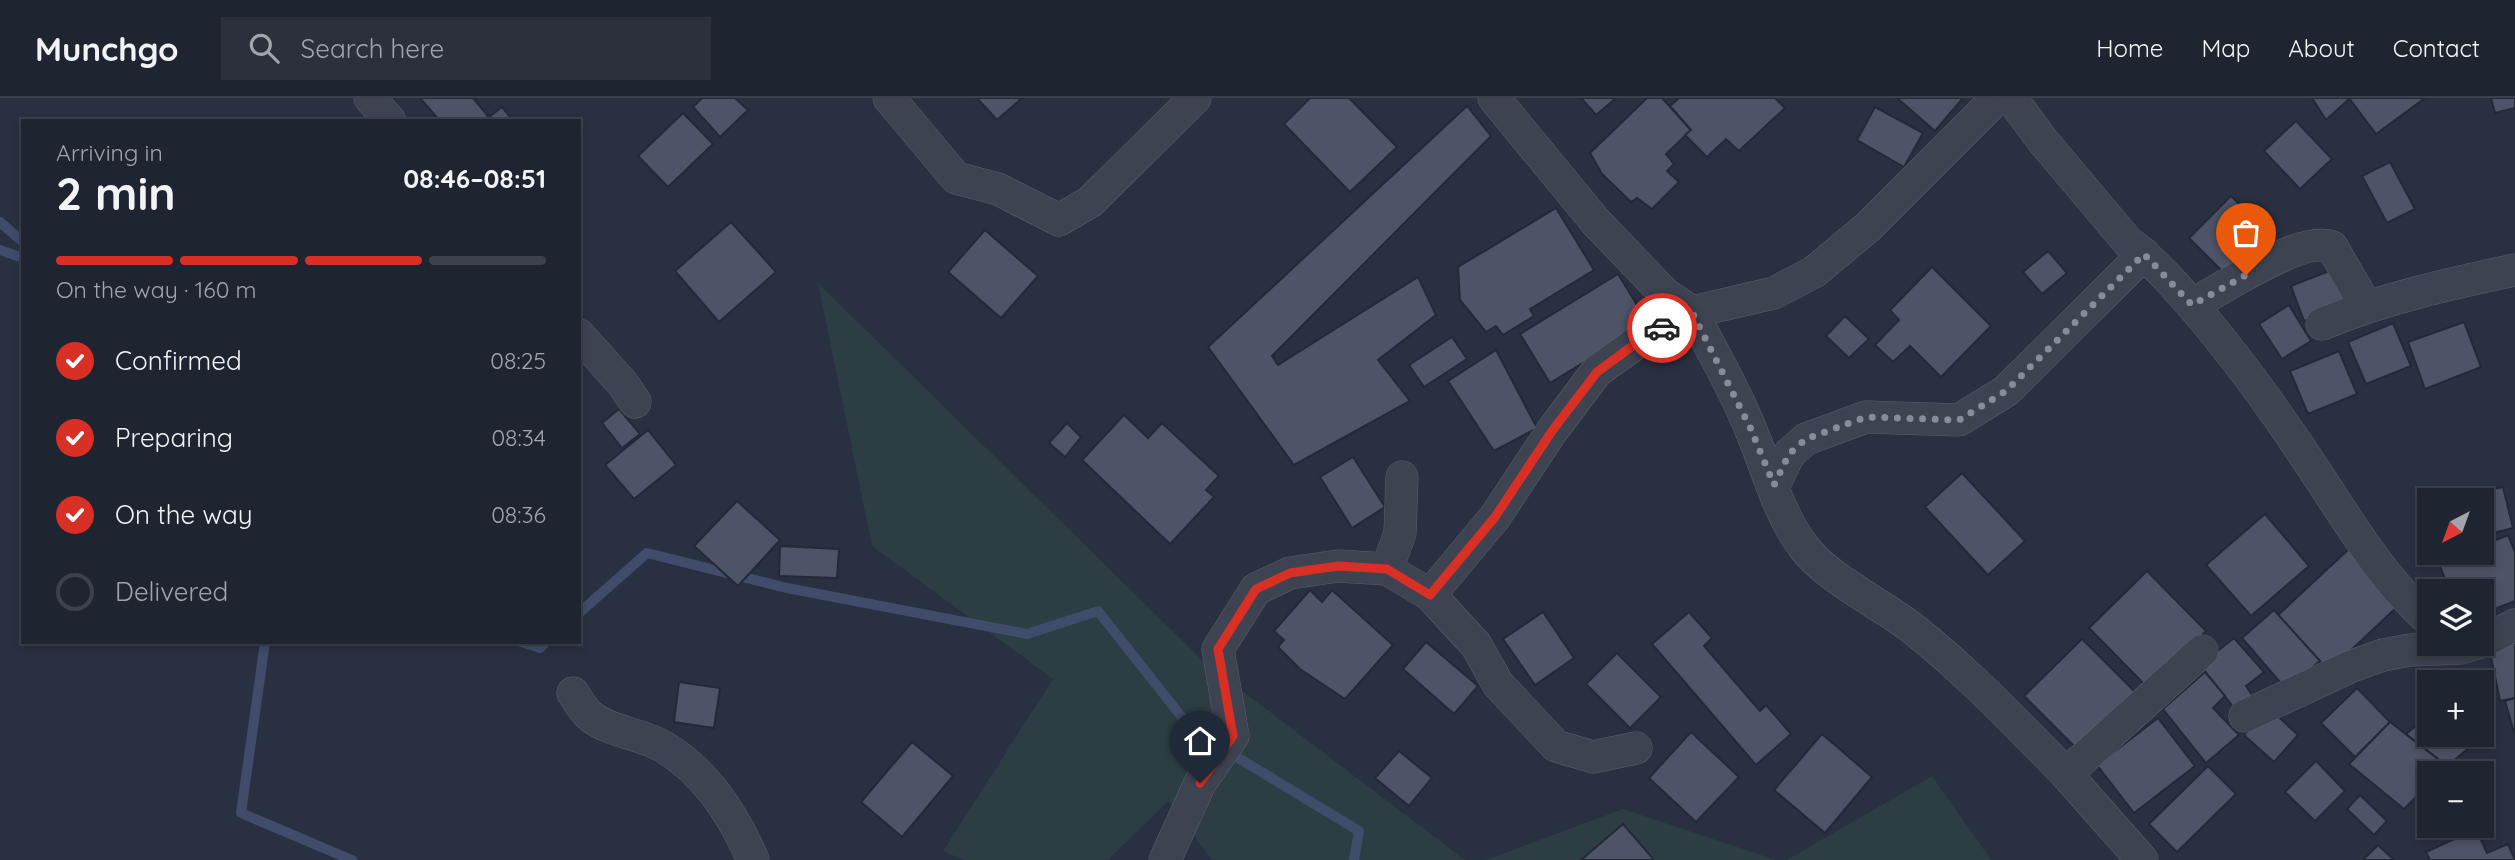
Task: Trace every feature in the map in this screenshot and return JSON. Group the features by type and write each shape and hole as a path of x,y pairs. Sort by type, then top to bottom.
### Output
{"street":[{"path":"889,98 956,178 998,189 1059,220 1090,202 1195,98"},
{"path":"1494,98 1596,222 1665,294 1692,312 1750,427 1789,524 1804,548 1821,565 1910,626 1983,688 2066,774 2142,860"},
{"path":"1430,595 1495,517 1552,431 1597,372 1642,339 1692,312 1774,293 1814,272 1868,227 1997,98"},
{"path":"2011,98 2043,141 2128,242 2144,254 2192,305 2272,408 2360,540 2417,610"},
{"path":"2192,305 2264,263 2310,245 2324,243 2332,247 2339,257 2366,306"},
{"path":"1774,485 1789,454 1806,439 1866,417 1959,420 2006,391 2144,254"},
{"path":"2322,324 2366,306 2431,288 2515,270"},
{"path":"581,337 623,384 635,402"},
{"path":"1387,569 1400,533 1402,477"},
{"path":"1165,860 1200,783 1233,736 1218,649 1256,589 1290,573 1338,566 1387,569 1430,595 1476,645 1498,684 1530,722 1556,746 1593,757 1636,748"},
{"path":"2494,634 2515,625"},
{"path":"2245,716 2340,671 2383,655 2417,649"},
{"path":"2066,774 2202,651"},
{"path":"573,693 588,715 606,725 663,746 690,768 731,814 752,860"}],"shaded area":[{"path":"818,283 1204,662 1465,860 1212,860 1168,801 1108,860 964,860 943,851 1053,679 872,546"},
{"path":"1932,776 1991,860 1787,860"},
{"path":"1623,809 1776,860 1486,860"}],"building":[{"path":"420,98 473,98 488,116 484,119 438,119"},
{"path":"702,98 735,98 748,110 720,137 693,107"},
{"path":"977,98 1022,98 997,120"},
{"path":"1310,98 1349,98 1397,147 1350,192 1284,124"},
{"path":"1581,98 1616,98 1596,115"},
{"path":"1647,98 1662,98 1691,130 1666,154 1674,164 1667,171 1679,182 1652,209 1637,198 1631,202 1602,174 1590,153"},
{"path":"1679,98 1775,98 1785,108 1739,151 1726,139 1707,157 1685,135 1691,130 1670,106"},
{"path":"1897,98 1963,98 1935,131"},
{"path":"2312,98 2349,98 2349,99 2326,120"},
{"path":"2349,98 2425,98 2376,134"},
{"path":"2491,98 2515,98 2515,108 2495,113"},
{"path":"1467,106 1491,136 1272,356 1278,365 1418,277 1436,315 1378,360 1410,401 1294,465 1208,347"},
{"path":"502,107 511,119 487,119"},
{"path":"1875,107 1923,133 1904,167 1857,140"},
{"path":"683,113 713,144 668,187 638,156"},
{"path":"2296,121 2332,159 2300,189 2264,151"},
{"path":"2390,162 2415,209 2387,223 2362,176"},
{"path":"2231,196 2260,225 2246,240 2257,250 2229,278 2189,238"},
{"path":"1556,208 1594,270 1530,309 1534,316 1503,335 1496,326 1486,332 1460,300 1458,267"},
{"path":"731,222 776,272 719,322 675,271"},
{"path":"985,230 1038,276 1001,318 948,272"},
{"path":"2048,251 2067,273 2042,294 2023,272"},
{"path":"1932,267 1991,326 1941,377 1910,346 1893,362 1875,345 1899,320 1890,310"},
{"path":"2334,269 2348,304 2304,321 2291,286"},
{"path":"1618,274 1648,323 1550,383 1520,334"},
{"path":"2289,305 2311,341 2282,359 2259,324"},
{"path":"1845,316 1869,339 1849,358 1826,336"},
{"path":"2464,322 2481,367 2425,389 2408,342"},
{"path":"2393,323 2411,366 2366,384 2348,342"},
{"path":"1452,337 1467,359 1424,387 1409,365"},
{"path":"1496,350 1537,428 1494,451 1448,381"},
{"path":"2339,351 2357,394 2308,414 2290,371"},
{"path":"619,409 640,434 622,448 602,423"},
{"path":"1124,415 1148,438 1162,423 1219,476 1206,490 1214,497 1170,544 1082,460"},
{"path":"1067,423 1081,437 1065,457 1049,443"},
{"path":"648,430 676,465 634,499 605,465"},
{"path":"1353,457 1385,507 1352,528 1320,477"},
{"path":"1962,473 2025,541 1988,575 1925,507"},
{"path":"2503,487 2513,528 2494,533 2494,489"},
{"path":"737,501 780,540 738,586 694,546"},
{"path":"2265,514 2309,566 2251,616 2206,565"},
{"path":"2508,535 2515,552 2515,601 2494,609 2494,579 2445,579 2440,565 2494,565 2494,541"},
{"path":"780,546 839,549 837,578 779,576"},
{"path":"2349,549 2400,604 2329,671 2277,616"},
{"path":"2147,571 2206,631 2148,688 2089,628"},
{"path":"1310,590 1322,602 1332,590 1393,645 1345,699 1300,669 1278,647 1284,640 1274,631"},
{"path":"2274,610 2320,661 2286,689 2242,638"},
{"path":"1543,612 1574,658 1535,685 1503,639"},
{"path":"1689,612 1712,638 1704,646 1760,711 1766,705 1791,734 1756,765 1652,644"},
{"path":"2234,638 2264,672 2246,686 2252,695 2235,709 2200,665"},
{"path":"2082,639 2137,694 2079,751 2024,696"},
{"path":"2515,640 2515,698 2500,701 2491,656 2494,656 2494,646"},
{"path":"1426,642 1478,686 1454,714 1403,669"},
{"path":"1617,653 1661,697 1630,728 1586,684"},
{"path":"2205,672 2225,696 2213,708 2239,735 2206,763 2163,709"},
{"path":"679,682 720,688 714,728 674,722"},
{"path":"2357,688 2390,722 2355,757 2321,723"},
{"path":"2515,698 2515,736 2505,701"},
{"path":"2269,708 2298,735 2274,762 2244,735"},
{"path":"2158,718 2195,766 2134,813 2097,765"},
{"path":"2390,722 2417,743 2417,747 2422,747 2441,761 2417,761 2417,796 2404,809 2349,764"},
{"path":"2417,725 2417,743 2406,734"},
{"path":"1691,732 1739,777 1696,822 1649,778"},
{"path":"1822,734 1872,777 1825,833 1774,790"},
{"path":"912,742 953,776 902,837 861,802"},
{"path":"2423,747 2470,747 2453,761 2441,761"},
{"path":"1399,751 1432,778 1409,806 1375,778"},
{"path":"2316,761 2345,791 2315,821 2285,792"},
{"path":"2208,766 2236,794 2177,852 2149,824"},
{"path":"2360,795 2387,821 2374,835 2347,809"},
{"path":"1623,824 1654,860 1581,860"},
{"path":"2456,838 2480,838 2487,853 2508,844 2515,860 2430,860 2426,852"},
{"path":"2378,845 2394,860 2363,860"}],"waterway":[{"path":"0,222 21,240"},
{"path":"0,250 21,257"},
{"path":"581,611 647,553 787,588 1027,634 1098,611 1192,730 1359,831 1354,860"},
{"path":"265,644 241,813 352,860"},
{"path":"527,644 540,648 544,644"}],"way so far":[{"path":"1662,328 1692,312 1750,427 1774,485 1789,454 1806,439 1866,417 1959,420 2006,391 2144,254 2192,305 2246,275"}],"route":[{"path":"1200,783 1233,736 1218,649 1256,589 1290,573 1338,566 1387,569 1430,595 1495,517 1552,431 1597,372 1642,339 1662,328"}]}
